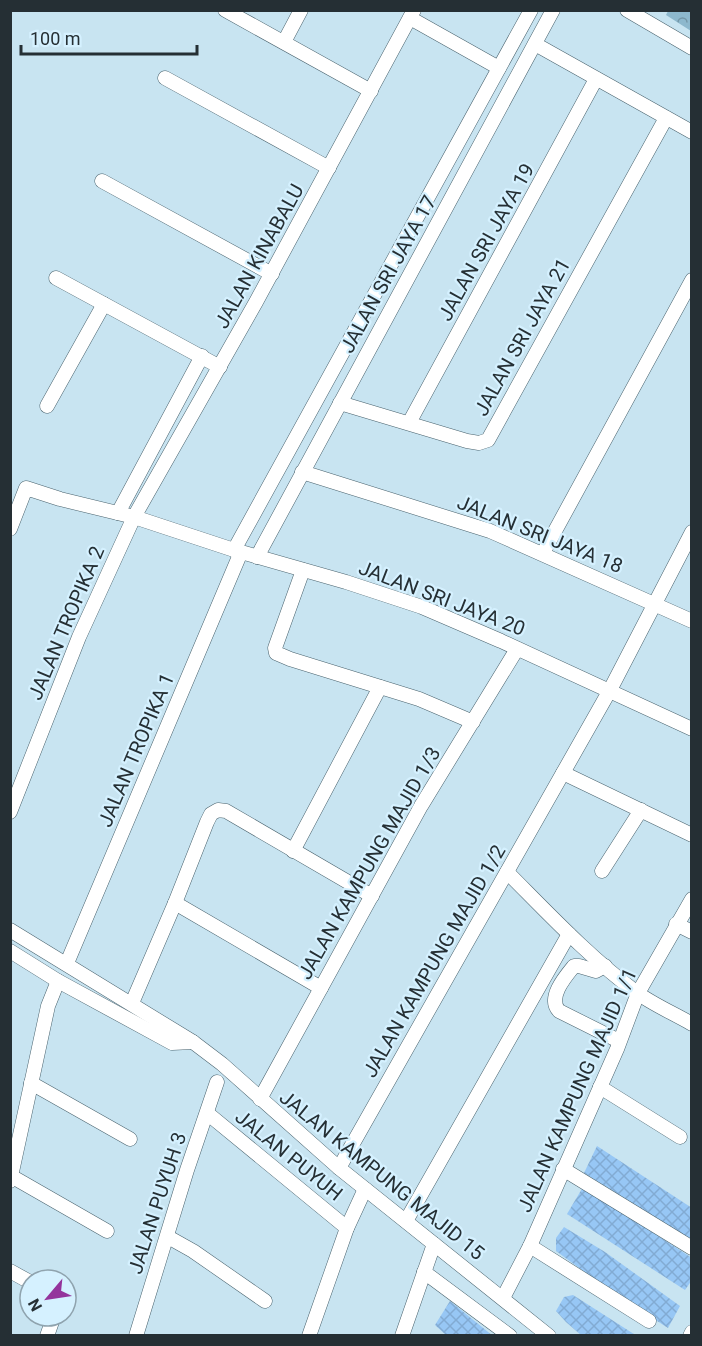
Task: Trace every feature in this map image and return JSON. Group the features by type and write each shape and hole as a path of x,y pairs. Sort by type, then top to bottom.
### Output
{"street":[{"path":"225,10 371,91"},
{"path":"284,42 301,10"},
{"name":"JALAN SRI JAYA 17","path":"237,551 531,10"},
{"name":"JALAN SRI JAYA 17","path":"257,557 553,10"},
{"path":"633,12 692,48"},
{"path":"412,14 499,68"},
{"name":"JALAN KINABALU","path":"134,517 272,274 412,14"},
{"path":"535,45 692,132"},
{"path":"165,78 329,168"},
{"name":"JALAN SRI JAYA 19","path":"409,423 596,79"},
{"name":"JALAN SRI JAYA 21","path":"340,403 467,441 479,443 488,440 666,118"},
{"path":"102,181 272,274"},
{"path":"56,278 220,367"},
{"path":"543,553 692,280"},
{"path":"47,406 104,304"},
{"path":"118,513 202,357"},
{"name":"JALAN SRI JAYA 18","path":"302,472 489,531 692,621"},
{"name":"JALAN SRI JAYA 20","path":"10,530 26,488 60,499 134,517 422,607 692,729"},
{"name":"JALAN TROPIKA 2","path":"10,812 15,790 79,637 134,517"},
{"name":"JALAN KAMPUNG MAJID 1/2","path":"339,1168 610,690 692,532"},
{"name":"JALAN TROPIKA 1","path":"67,963 237,551"},
{"path":"303,570 276,653 418,699 473,722"},
{"name":"JALAN KAMPUNG MAJID 1/3","path":"260,1099 421,806 518,649"},
{"path":"293,851 380,687"},
{"path":"563,773 692,835"},
{"path":"132,1003 207,822 211,814 218,810 226,812 372,896"},
{"path":"602,872 641,810"},
{"path":"507,872 569,934 605,966 638,993 692,1024"},
{"name":"JALAN KAMPUNG MAJID 1/1","path":"503,1298 530,1246 600,1088 638,993 692,899"},
{"path":"175,903 321,988"},
{"path":"676,924 692,932"},
{"name":"JALAN KAMPUNG MAJID 15","path":"10,930 193,1042 222,1064 339,1168 549,1335"},
{"path":"406,1221 569,934"},
{"path":"10,951 58,981 172,1043 193,1042"},
{"path":"605,966 596,970 574,966 559,988 554,1000 555,1006 559,1011 619,1041"},
{"path":"58,981 48,1006 11,1179 107,1231"},
{"name":"JALAN PUYUH 3","path":"136,1335 217,1082"},
{"path":"31,1083 130,1139"},
{"path":"600,1088 680,1137"},
{"name":"JALAN PUYUH","path":"207,1113 347,1228"},
{"path":"564,1169 692,1248"},
{"path":"309,1335 347,1228 365,1189"},
{"path":"168,1237 193,1251 265,1301"},
{"path":"402,1335 434,1244"},
{"path":"530,1246 649,1322"},
{"path":"424,1272 510,1335"}],"green space":[{"path":"668,11 691,11 691,31 666,15"}],"building":[{"path":"597,1146 692,1208 692,1240 584,1173"},
{"path":"583,1187 692,1258 692,1280 685,1290 567,1214"},
{"path":"564,1227 605,1252 680,1306 668,1328 612,1292 556,1251 556,1238"},
{"path":"573,1295 637,1336 582,1336 556,1311 564,1297"},
{"path":"450,1301 493,1336 447,1336 435,1325"}]}
